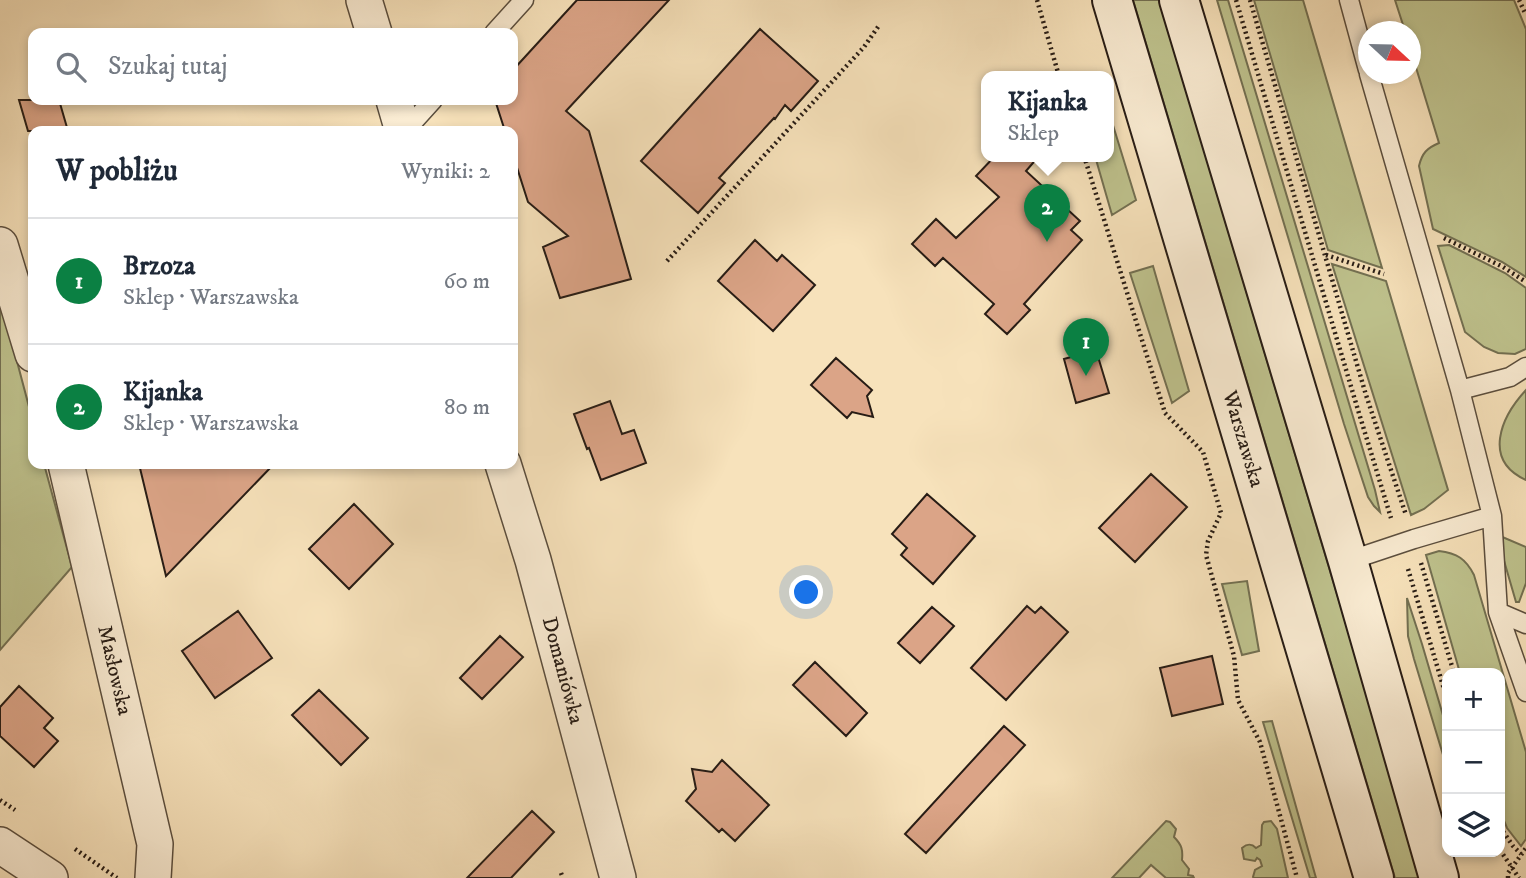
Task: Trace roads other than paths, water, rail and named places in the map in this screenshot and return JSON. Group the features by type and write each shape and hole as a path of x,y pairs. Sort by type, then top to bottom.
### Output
{"main road":[{"name":"Warszawska","path":"1112,0 1364,867"},
{"path":"1179,0 1348,561 1439,878"}],"street":[{"path":"365,0 373,28"},
{"path":"396,105 402,126"},
{"path":"0,245 28,337"},
{"name":"Masłowska","path":"67,469 155,844 153,878"},
{"name":"Domaniówka","path":"505,469 533,560 618,878"},
{"path":"0,845 50,878"}],"lane":[{"path":"499,28 524,0"},
{"path":"1349,0 1358,32"},
{"path":"1372,84 1460,390 1492,516 1498,612 1526,692"},
{"path":"409,126 428,105"},
{"path":"1460,390 1510,377 1526,366"},
{"path":"1348,561 1492,516"},
{"path":"1498,612 1526,624"}],"place":[{"name":"Kijanka","path":"1047,242"},
{"name":"Brzoza","path":"1086,376"}]}
